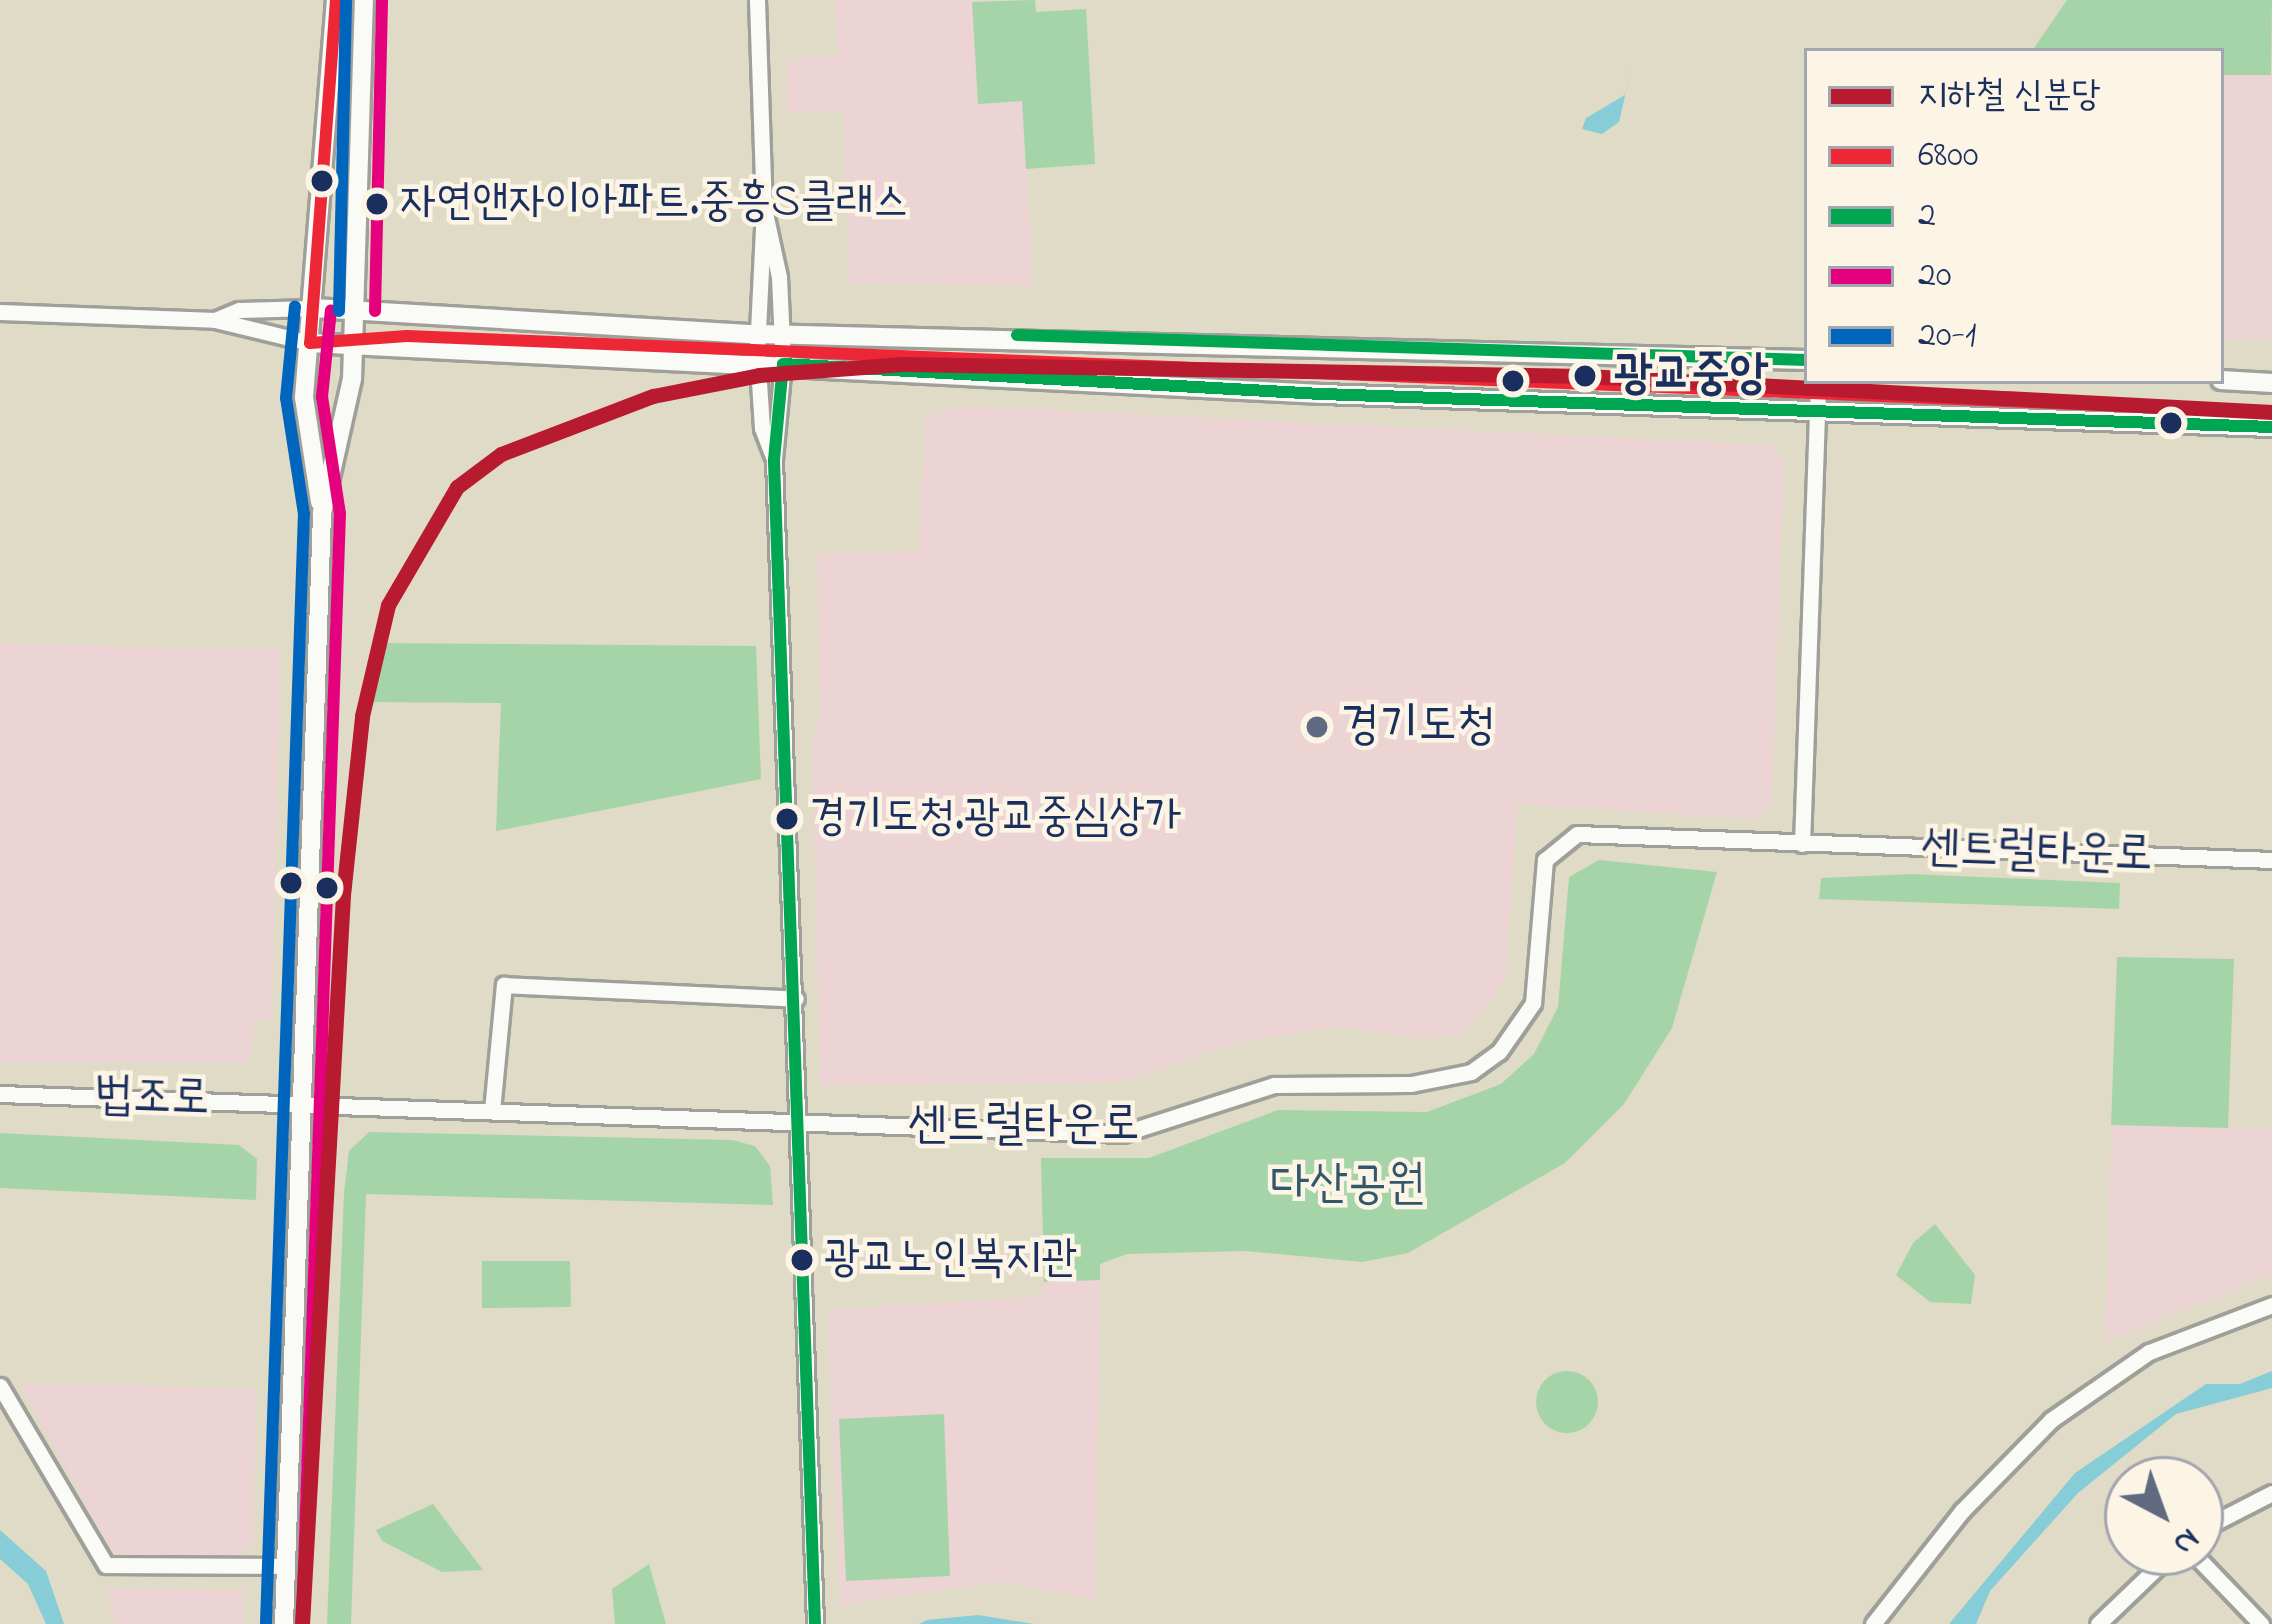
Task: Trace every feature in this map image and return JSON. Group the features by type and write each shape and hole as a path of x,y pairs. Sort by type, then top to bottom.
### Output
{"main road":[{"path":"322,513 304,397 335,0"},
{"path":"284,1624 322,513 355,344 364,0"},
{"path":"313,308 757,334 1804,360"},
{"path":"310,343 1814,412 2272,427"},
{"path":"2224,380 2272,383"}],"street":[{"path":"757,0 764,208 758,363 761,428 775,460"},
{"path":"764,208 784,364 775,460 815,1624"},
{"path":"215,320 239,310 313,308"},
{"path":"0,312 215,320 310,343"},
{"path":"1802,844 1818,384"},
{"name":"센트럴타운로","path":"304,1102 1122,1134 1274,1085 1452,1079 1499,1052 1533,1003 1545,860 1563,839 1587,832 2272,860"},
{"path":"492,1111 504,985 796,999"},
{"name":"법조로","path":"0,1094 304,1102"},
{"path":"1873,1624 1963,1510 2051,1420 2165,1344 2272,1305"},
{"path":"0,1385 106,1565 286,1566"},
{"path":"2224,1518 2270,1496"},
{"path":"2109,1620 2150,1576"},
{"path":"2215,1576 2261,1624"}],"shaded area":[{"path":"835,0 999,0 973,2 979,104 1022,101 1034,286 849,283 843,112 786,112 787,59 838,56"},
{"path":"2272,0 2272,338 2224,339 2224,48 2141,48"},
{"path":"966,406 1771,445 1784,458 1772,806 1758,819 1518,804 1505,980 1464,1034 1425,1039 1337,1027 1237,1042 1124,1082 820,1086 812,739 820,716 817,554 918,550 926,417"},
{"path":"0,643 280,650 272,1020 255,1020 252,1054 243,1062 0,1062"},
{"path":"2117,957 2234,959 2228,1127 2272,1129 2272,1275 2105,1342"},
{"path":"1100,1280 1096,1600 999,1582 840,1605 827,1310 1043,1296 1044,1282"},
{"path":"19,1384 255,1388 254,1541 240,1555 123,1555 110,1547"},
{"path":"105,1589 244,1590 243,1624 115,1624"}],"green space":[{"path":"1035,0 1036,12 1086,9 1095,164 1026,169 1022,101 978,104 972,2"},
{"path":"2067,0 2272,0 2271,75 2224,75 2224,48 2034,48"},
{"path":"373,643 756,646 761,779 496,831 501,703 370,702"},
{"name":"다산공원","path":"1599,860 1717,872 1672,1028 1624,1104 1565,1163 1408,1253 1362,1262 1245,1251 1127,1254 1100,1264 1100,1280 1044,1282 1041,1158 1149,1158 1278,1110 1427,1112 1501,1084 1534,1054 1558,1007 1569,877"},
{"path":"1911,874 2120,883 2119,909 1819,899 1821,878"},
{"path":"2117,957 2234,959 2228,1128 2111,1125"},
{"path":"369,1132 732,1140 755,1146 770,1166 773,1205 366,1194 351,1624 327,1624 344,1193 349,1151"},
{"path":"0,1133 239,1145 257,1159 256,1200 0,1188"},
{"path":"1935,1224 1975,1275 1971,1304 1930,1302 1896,1275 1913,1243"},
{"path":"482,1261 570,1261 571,1307 482,1308"},
{"path":"1567,1371 1589,1380 1598,1402 1589,1424 1567,1433 1545,1424 1536,1402 1545,1380"},
{"path":"944,1414 950,1576 846,1581 839,1419"},
{"path":"433,1504 483,1570 442,1572 382,1541 376,1530"},
{"path":"649,1564 666,1624 615,1624 612,1589"}],"water":[{"path":"1633,62 1619,122 1602,134 1582,129 1586,118 1625,95"},
{"path":"2272,1371 2272,1388 2176,1414 2124,1456 2104,1456 2104,1472 2078,1493 1990,1591 1976,1624 1949,1624 2075,1473 2206,1384 2240,1384"},
{"path":"0,1530 46,1571 64,1624 46,1624 28,1584 0,1559"},
{"path":"978,1615 1034,1624 919,1624 927,1620"}],"metro line":[{"name":"신분당","path":"302,1624 343,895 362,716 388,605 457,487 501,454 653,396 759,375 903,364 1585,376 2272,412"}],"transit line":[{"name":"6800","path":"336,0 310,343 407,336 2272,412"},
{"name":"20-1","path":"339,311 346,0"},
{"name":"20","path":"375,311 382,0"},
{"name":"20-1","path":"266,1623 304,514 286,398 295,306"},
{"name":"20","path":"302,1624 340,514 322,397 331,310"},
{"name":"2","path":"1017,335 1804,360"},
{"name":"2","path":"815,1624 774,460 783,364 1322,394 2272,427"}],"place":[{"name":"자연앤자이아파트.중흥S클래스","path":"377,204"},
{"name":"광교중앙","path":"1585,376"},
{"name":"경기도청","path":"1317,727"},
{"name":"경기도청.광교중심상가","path":"787,819"},
{"name":"광교노인복지관","path":"802,1260"}]}
